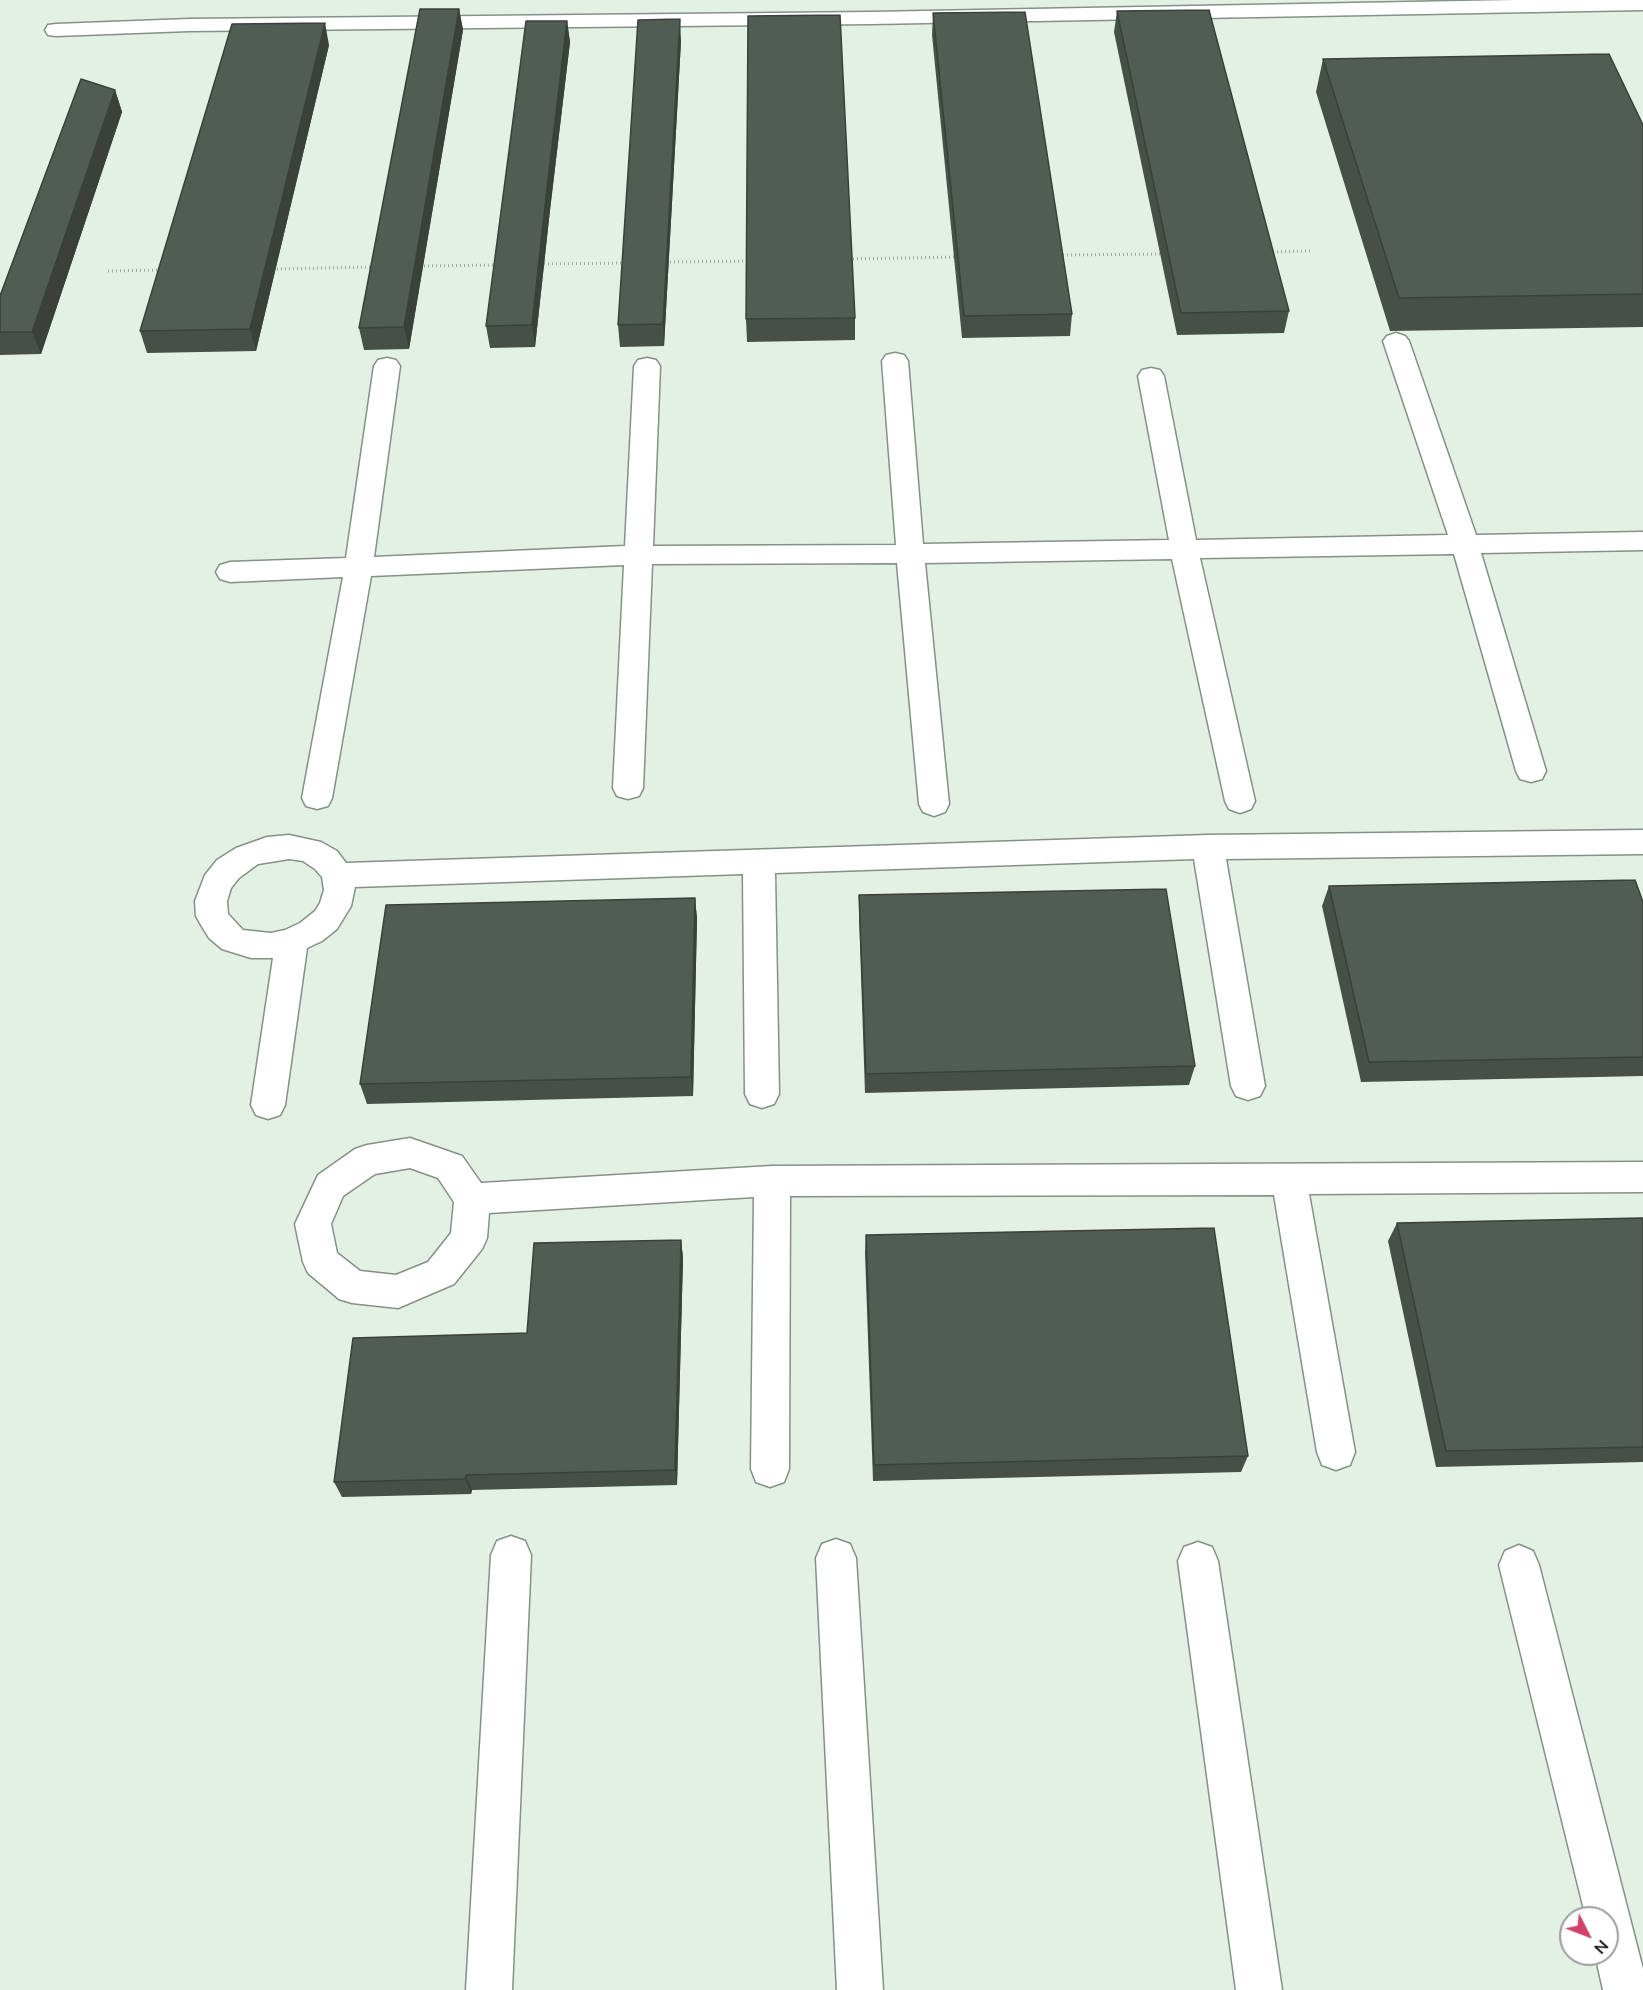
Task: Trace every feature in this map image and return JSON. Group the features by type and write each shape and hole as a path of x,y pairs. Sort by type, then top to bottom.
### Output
{"street":[{"path":"481,0 482,23"},
{"path":"590,0 591,22"},
{"path":"56,30 192,17 379,15 482,23 591,22 693,10 1230,5 1411,12 1589,3 1643,4"},
{"path":"1396,341 1465,544 1531,771"},
{"path":"895,361 910,554 934,804"},
{"path":"317,798 359,566 387,366"},
{"path":"627,788 647,366"},
{"path":"1151,376 1184,549 1240,801"},
{"path":"230,572 639,555 910,554 1643,541"},
{"path":"337,875 1208,847 1643,842"},
{"path":"289,847 310,850 326,860 337,875 340,890 335,906 326,920 311,933 292,941 271,946 251,945 233,940 220,929 212,916 211,901 216,884 228,868 247,856 267,849 289,847"},
{"path":"1208,847 1248,1086"},
{"path":"759,862 762,1094"},
{"path":"268,1105 292,941"},
{"path":"410,1153 450,1167 471,1199 469,1238 441,1273 398,1292 352,1287 321,1262 313,1224 330,1186 367,1160 410,1153"},
{"path":"471,1199 772,1181 1643,1177"},
{"path":"1289,1180 1336,1452"},
{"path":"770,1469 772,1181"},
{"path":"489,1990 511,1555"},
{"path":"836,1558 860,1990"},
{"path":"1198,1561 1258,1990"},
{"path":"1519,1565 1626,1990"}],"path":[{"path":"1263,252 1310,251"},
{"path":"1051,256 1169,254"},
{"path":"838,259 968,257"},
{"path":"663,262 756,260"},
{"path":"539,264 629,263"},
{"path":"417,266 506,265"},
{"path":"272,268 374,267"},
{"path":"108,271 167,270"}],"building":[{"path":"420,9 459,9 404,327 359,328"},
{"path":"1209,10 1289,311 1181,313 1117,11"},
{"path":"1025,12 1072,314 964,316 933,13"},
{"path":"840,15 855,318 746,319 748,16"},
{"path":"680,19 663,324 618,325 638,20"},
{"path":"526,21 567,21 532,325 486,326"},
{"path":"325,23 250,329 140,331 232,24"},
{"path":"1609,54 1643,125 1643,294 1399,298 1323,59"},
{"path":"81,79 115,90 32,332 0,332 0,296"},
{"path":"1635,880 1643,902 1643,1057 1369,1062 1329,886"},
{"path":"1166,889 1195,1066 866,1074 859,895"},
{"path":"695,898 691,1077 360,1084 386,905"},
{"path":"1643,1218 1643,1447 1446,1451 1397,1223"},
{"path":"1214,1228 1248,1456 874,1465 866,1235"},
{"path":"681,1240 675,1470 466,1475 465,1479 334,1482 353,1338 527,1333 534,1243"}]}
